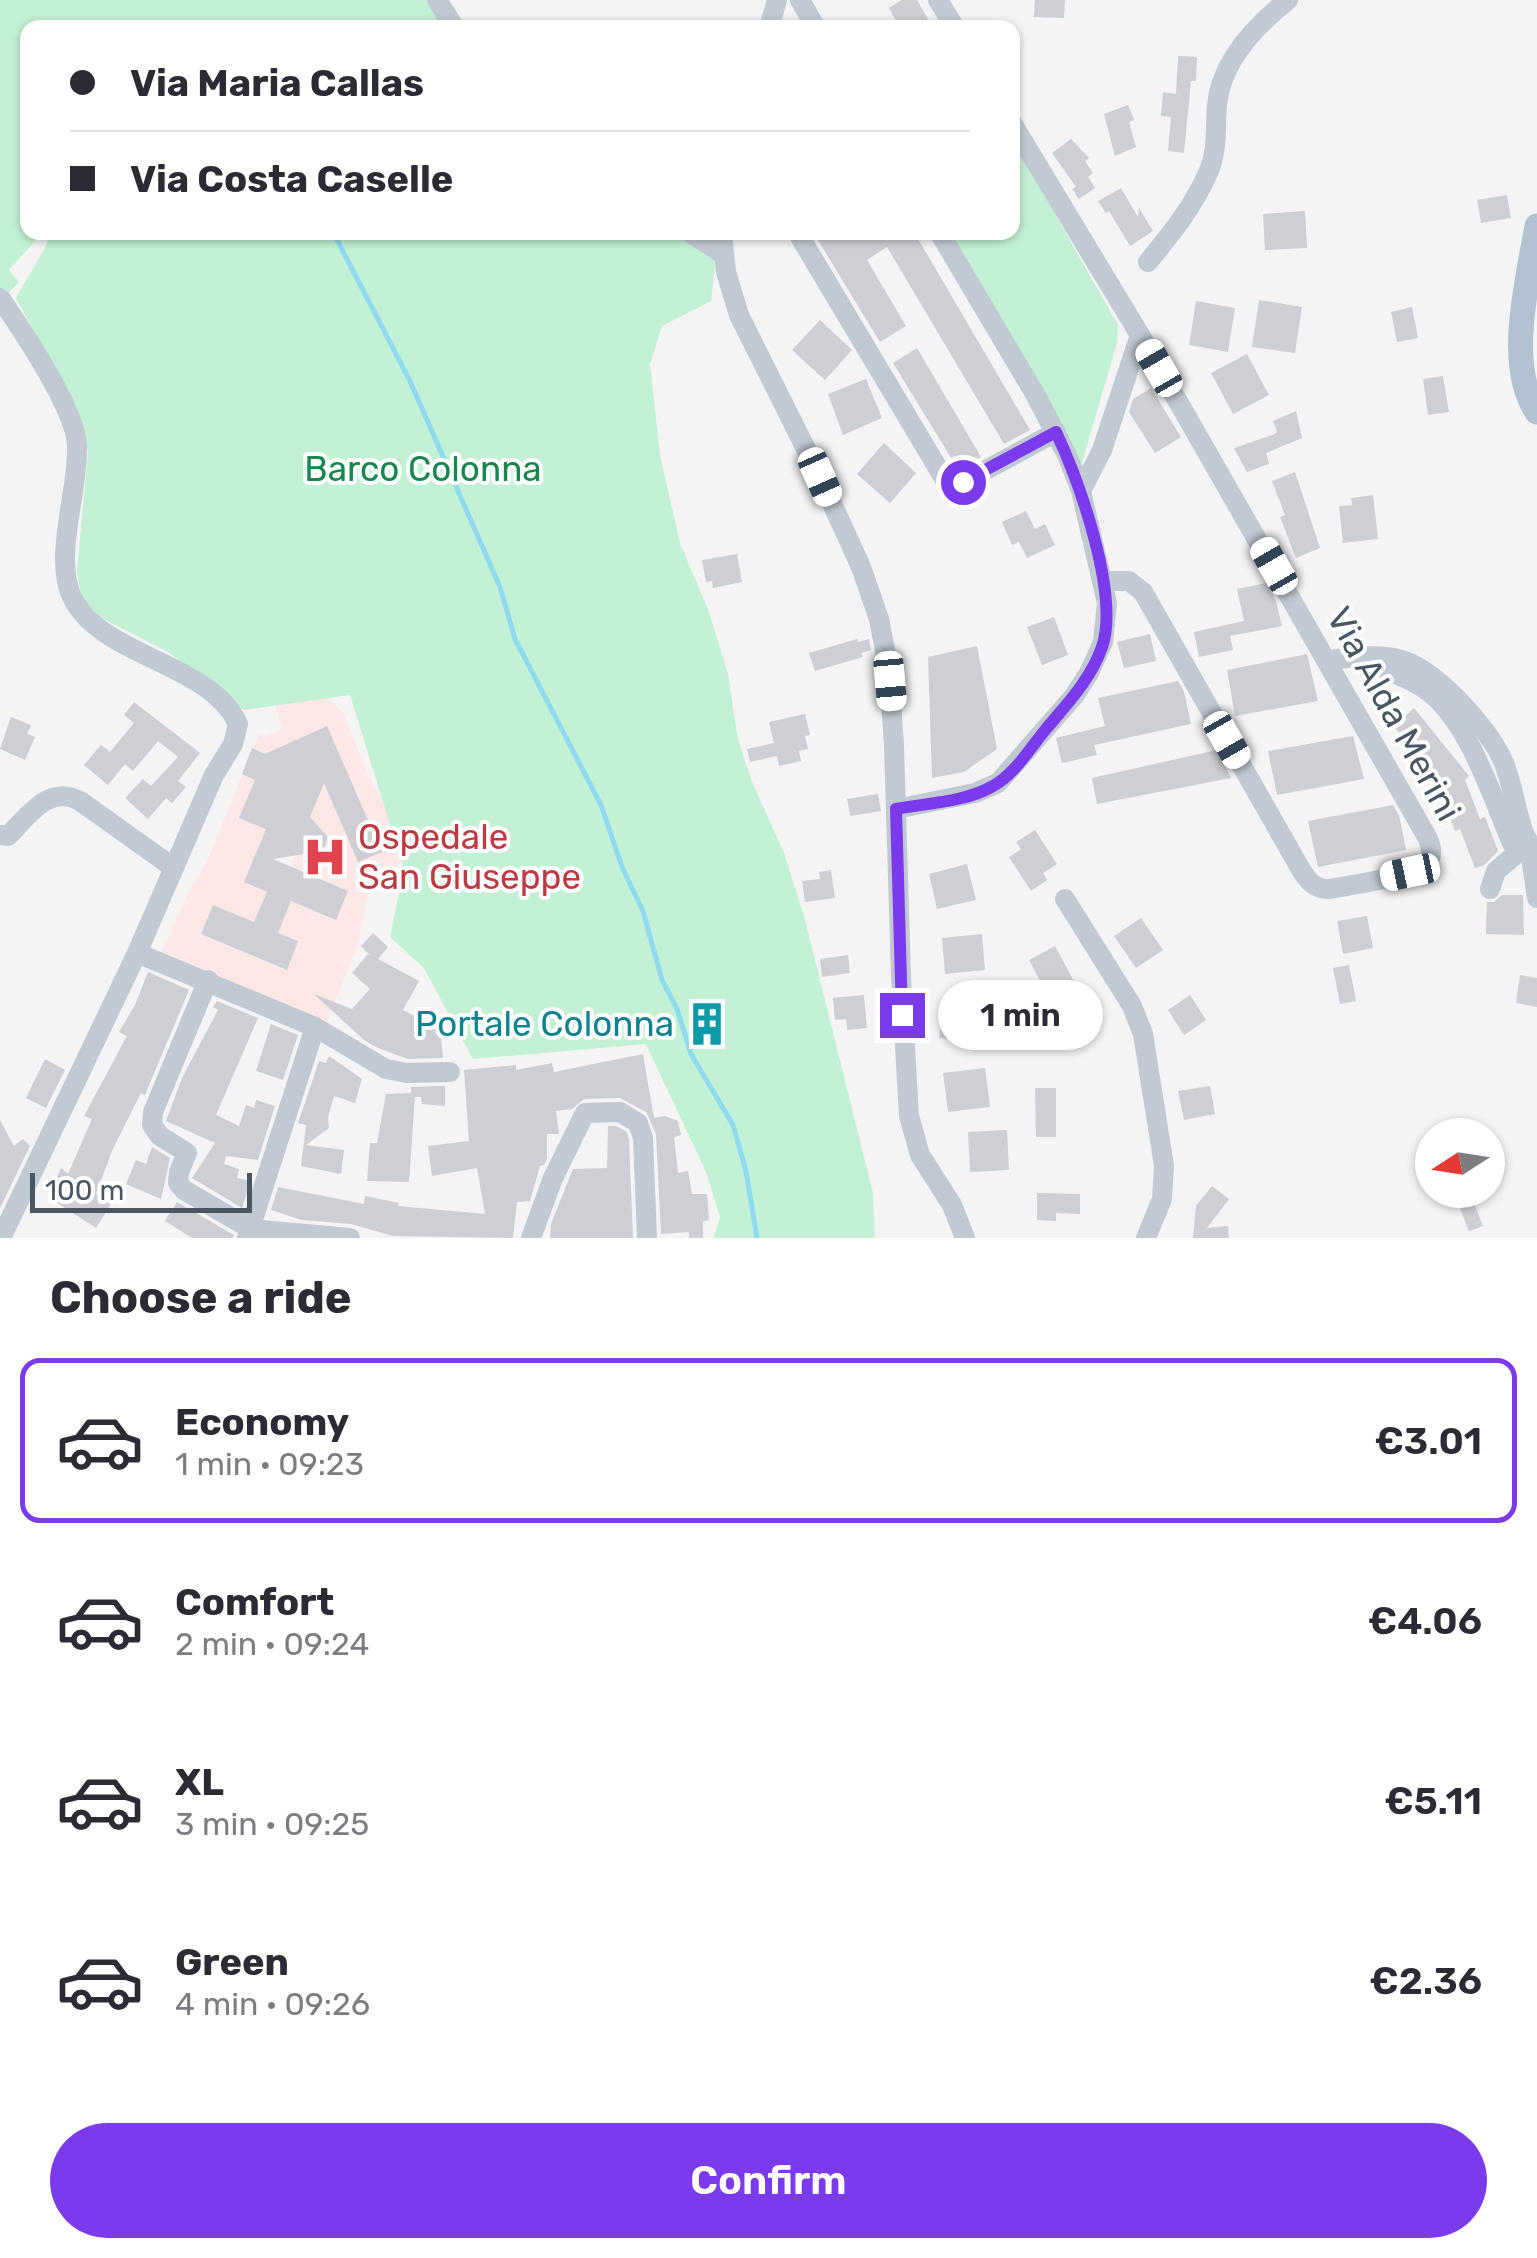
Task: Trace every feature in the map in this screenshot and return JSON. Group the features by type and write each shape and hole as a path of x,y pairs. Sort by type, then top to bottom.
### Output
{"main road":[{"path":"1537,226 1520,357 1526,390 1537,412"}],"street":[{"path":"1148,262 1186,217 1208,172 1225,72 1238,49 1288,0"},
{"name":"Via Alda Merini","path":"1020,136 1140,335 1428,837 1431,853 1426,865 1324,890 1316,887 1302,872 1141,589 1129,582 1102,581"},
{"path":"802,240 945,480 960,484 1056,432"},
{"path":"896,809 975,793 994,786 1009,773 1078,691 1098,656 1106,622 1102,581 1080,491 1056,432 944,240"},
{"path":"722,243 739,315 820,477 876,610 890,681 909,1116 920,1154 952,1205 965,1238"},
{"path":"0,298 70,416 77,444 65,575 72,599 90,621 124,644 188,676 228,708 238,724 233,744 214,775 138,953 1,1238"},
{"path":"1080,491 1102,450 1140,335"},
{"path":"1328,660 1394,658 1414,665 1456,699 1478,723 1502,759 1537,898"},
{"path":"0,835 8,836 53,796 72,796 174,868"},
{"path":"1490,890 1496,870 1526,845"},
{"path":"1064,899 1132,1006 1143,1034 1164,1166 1162,1200 1146,1238"},
{"path":"138,953 315,1026 386,1069 407,1073 450,1072"},
{"path":"208,980 152,1125 160,1136 187,1153 178,1183 249,1234 350,1238"},
{"path":"249,1234 315,1026"},
{"path":"532,1238 553,1178 585,1113 620,1112 638,1122 642,1138 647,1238"}],"shaded area":[{"name":"Ospedale San Giuseppe","path":"319,690 343,713 374,788 394,813 404,845 401,862 392,876 368,894 356,950 326,1023 160,955 207,862 259,733 266,737 283,728 270,691","holes":["327,727 382,852 358,862 324,783 290,866 348,891 335,920 291,901 278,933 298,942 286,970 201,934 213,905 255,922 267,892 244,881 282,791"]}],"green space":[{"path":"0,0 427,0 441,20 20,20 20,240 36,240 9,270 19,282 0,301"},
{"path":"1020,152 1118,325 1117,343 1081,466 950,240 1020,240"},
{"name":"Barco Colonna","path":"48,240 685,240 716,256 711,301 662,326 650,364 660,455 680,543 709,612 728,674 738,740 784,853 804,916 873,1193 875,1238 714,1238 720,1217 706,1172 646,1044 473,1059 424,968 390,937 404,869 350,695 244,710 168,652 100,617 82,599 77,572 88,451 78,414 16,298"}],"building":[{"path":"902,0 917,0 928,20 896,20 889,8"},
{"path":"1035,0 1065,0 1064,18 1034,17"},
{"path":"1178,56 1197,57 1184,153 1168,151 1171,117 1161,116 1163,92 1176,94"},
{"path":"1128,105 1134,120 1129,122 1136,147 1115,156 1104,114"},
{"path":"1071,139 1089,158 1085,161 1093,173 1088,177 1095,188 1079,199 1072,189 1076,187 1052,153"},
{"path":"1121,188 1138,217 1139,208 1153,231 1130,246 1109,211 1106,213 1098,201"},
{"path":"1507,195 1511,218 1481,223 1477,200"},
{"path":"1305,211 1307,248 1265,250 1263,214"},
{"path":"818,240 919,240 1030,430 1004,444 887,247 867,260 906,326 880,342"},
{"path":"1259,300 1302,307 1295,353 1252,347"},
{"path":"1196,301 1235,308 1228,352 1189,345"},
{"path":"1412,307 1418,338 1397,342 1391,312"},
{"path":"820,320 852,350 825,380 792,350"},
{"path":"917,348 981,457 958,469 893,363"},
{"path":"1247,354 1269,395 1233,414 1211,373"},
{"path":"1443,376 1449,412 1428,415 1423,379"},
{"path":"866,379 882,418 843,435 828,394"},
{"path":"1151,388 1181,437 1155,453 1129,412 1133,399"},
{"path":"1296,411 1302,438 1266,453 1269,464 1247,472 1234,448 1275,434 1273,421"},
{"path":"884,443 916,473 890,503 857,474"},
{"path":"1295,472 1320,548 1296,558 1280,517 1285,515 1272,481"},
{"path":"1373,495 1378,539 1343,543 1339,506 1352,505 1351,498"},
{"path":"1026,511 1035,529 1045,524 1055,545 1027,558 1019,542 1012,545 1002,522"},
{"path":"737,554 742,582 713,588 712,581 706,582 702,560"},
{"path":"1266,583 1276,601 1282,626 1230,636 1233,650 1199,657 1194,632 1244,621 1237,589"},
{"path":"1054,617 1068,655 1042,665 1027,627"},
{"path":"1150,634 1156,661 1124,668 1117,642"},
{"path":"869,639 871,650 861,653 863,657 815,671 809,653"},
{"path":"977,646 997,749 964,772 932,778 928,657"},
{"path":"1307,654 1318,701 1235,716 1227,670"},
{"path":"1178,681 1191,724 1094,745 1097,755 1062,763 1056,738 1105,726 1098,698"},
{"path":"134,702 200,753 178,781 186,787 172,803 166,798 148,819 125,798 143,779 151,786 178,757 158,741 133,771 125,764 108,785 84,765 101,745 110,752 134,723 124,715"},
{"path":"1414,708 1469,776 1465,780 1480,819 1485,817 1498,851 1484,865 1475,868 1460,829 1455,831 1445,805 1451,803 1411,753 1415,749 1394,727"},
{"path":"805,714 810,735 805,736 808,749 799,751 801,761 779,766 777,756 750,762 747,749 774,743 769,722"},
{"path":"11,717 31,725 27,734 35,737 25,760 0,749"},
{"name":"Ospedale San Giuseppe","path":"327,726 382,852 358,862 324,783 310,817 328,837 323,851 273,859 348,891 336,920 291,901 278,933 298,941 287,970 201,934 213,905 254,922 267,892 244,882 266,829 239,818 255,780 242,774 252,748 265,754"},
{"path":"1353,736 1364,779 1277,795 1268,751"},
{"path":"1217,750 1231,778 1097,804 1092,778"},
{"path":"878,794 881,811 850,816 847,799"},
{"path":"1393,805 1406,850 1318,867 1308,821"},
{"path":"1035,830 1057,864 1043,873 1047,880 1031,891 1009,857 1021,849 1016,842"},
{"path":"967,864 976,900 937,909 929,874"},
{"path":"831,870 835,898 805,902 802,881 820,879 819,872"},
{"path":"1502,895 1523,895 1524,935 1486,934 1487,902"},
{"path":"1367,916 1373,948 1343,954 1337,921"},
{"path":"1141,918 1163,950 1136,968 1114,936"},
{"path":"373,933 388,947 378,959 419,981 403,1010 440,1029 443,1058 408,1059 378,1048 314,994 352,1009 370,989 352,973 368,954 371,956 361,946"},
{"path":"982,934 985,970 945,974 942,938"},
{"path":"1055,946 1078,989 1069,994 1074,1001 1056,1011 1029,960"},
{"path":"848,955 850,973 822,977 820,959"},
{"path":"1349,965 1356,1001 1340,1004 1333,968"},
{"path":"148,972 189,990 145,1095 141,1093 112,1151 96,1194 111,1204 96,1228 48,1197 61,1168 68,1174 92,1119 84,1116 127,1036 119,1032"},
{"path":"1520,975 1537,978 1537,1007 1516,1003"},
{"path":"864,995 867,1028 847,1030 846,1019 835,1020 833,998"},
{"path":"1190,995 1206,1020 1184,1035 1168,1010"},
{"path":"945,999 987,1006 980,1044 939,1038"},
{"path":"217,1001 258,1018 216,1115 239,1126 246,1105 254,1108 256,1100 275,1106 258,1160 226,1156 224,1164 239,1169 237,1178 251,1181 242,1208 192,1178 215,1143 166,1121 182,1078 218,1010 213,1007"},
{"path":"271,1024 298,1035 283,1080 256,1071"},
{"path":"643,1054 654,1118 665,1116 678,1121 681,1135 674,1137 678,1173 688,1171 692,1194 707,1194 709,1220 703,1221 703,1238 689,1238 689,1232 661,1234 656,1134 646,1112 620,1098 584,1099 572,1109 556,1111 559,1134 547,1134 547,1159 540,1166 530,1201 517,1202 513,1238 393,1236 351,1224 302,1220 271,1210 278,1187 364,1204 365,1196 399,1203 398,1206 485,1214 477,1168 432,1176 428,1146 469,1141 464,1070 516,1065 516,1070 552,1063 554,1072"},
{"path":"329,1056 362,1079 355,1103 334,1096 329,1128 306,1145 344,1150 341,1174 301,1166 306,1125 298,1123 319,1061 326,1063"},
{"path":"45,1059 65,1070 46,1108 26,1098"},
{"path":"985,1068 990,1107 948,1112 943,1073"},
{"path":"445,1086 445,1106 422,1104 421,1097 415,1097 409,1182 367,1181 370,1143 377,1143 386,1094 411,1093 411,1087"},
{"path":"1210,1086 1215,1114 1184,1120 1178,1091"},
{"path":"1035,1088 1056,1088 1056,1137 1036,1137"},
{"path":"0,1120 14,1146 23,1139 30,1146 0,1208"},
{"path":"608,1126 627,1132 629,1140 633,1238 550,1238 551,1224 573,1169 607,1168"},
{"path":"1007,1130 1009,1170 970,1172 968,1132"},
{"path":"152,1147 170,1158 161,1199 126,1184 136,1160 146,1164"},
{"path":"1212,1186 1229,1199 1207,1228 1228,1226 1229,1238 1193,1238 1196,1206"},
{"path":"1037,1193 1080,1194 1080,1214 1056,1213 1056,1221 1037,1220"},
{"path":"177,1202 234,1235 233,1238 192,1238 165,1221"},
{"path":"1460,1208 1476,1208 1483,1226 1469,1231"}],"waterway":[{"path":"337,240 410,381 500,587 515,639 601,805 622,867 643,911 662,980 677,1009 691,1054 733,1125 746,1171 757,1238"}],"place":[{"name":"Ospedale San Giuseppe","path":"325,857"},
{"name":"Portale Colonna","path":"707,1024"}],"route":[{"path":"902,1015 896,809 975,793 1003,779 1083,683 1101,650 1106,622 1106,594 1080,491 1056,432 963,482"}]}
